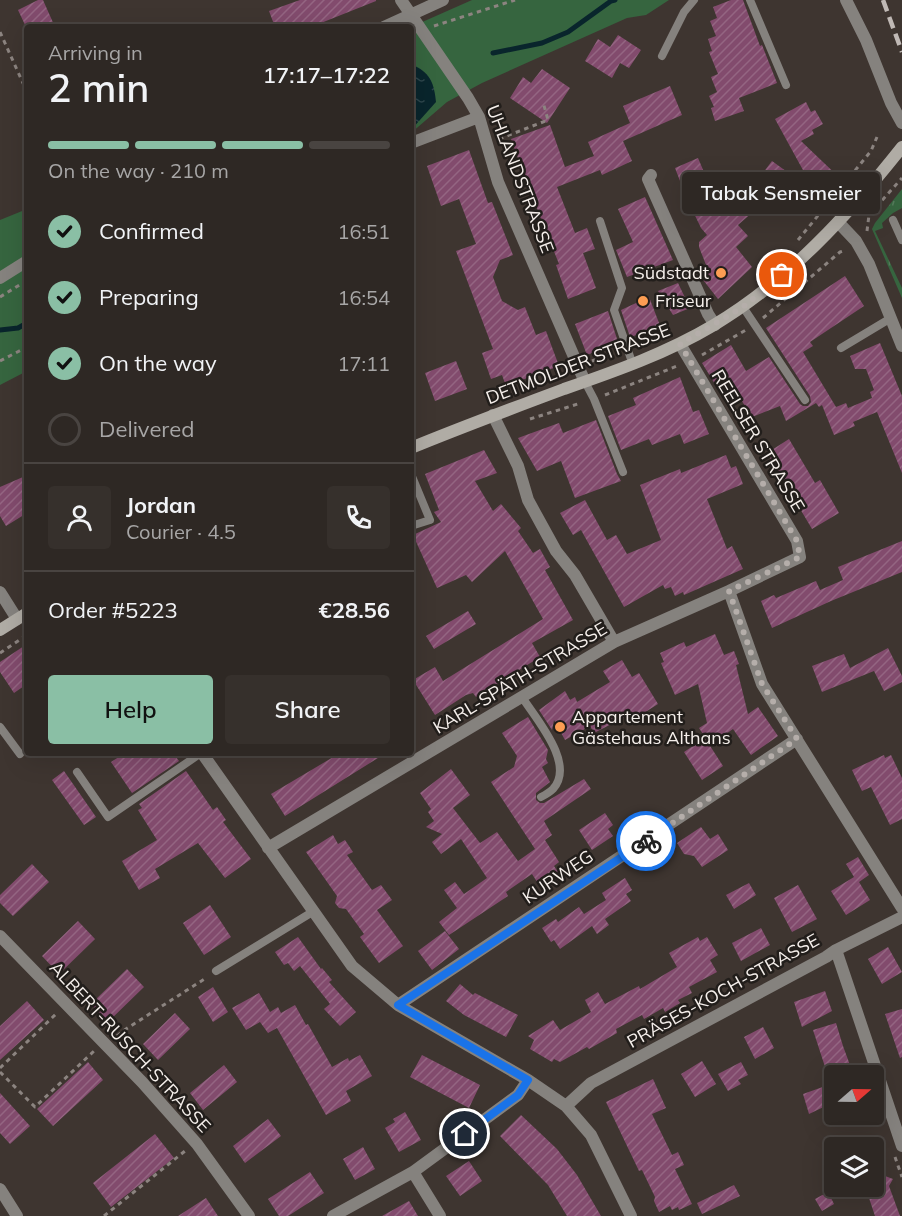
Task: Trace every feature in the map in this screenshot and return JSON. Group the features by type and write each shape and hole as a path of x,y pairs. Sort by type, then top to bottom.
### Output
{"main road":[{"name":"DETMOLDER STRASSE","path":"414,447 493,415 633,365 715,325 743,307 782,275 838,222 902,147"},
{"path":"0,630 22,616"}],"street":[{"name":"UHLANDSTRASSE","path":"401,0 479,117 498,182 585,382"},
{"path":"390,24 443,0"},
{"path":"846,0 902,123"},
{"path":"414,142 479,117"},
{"path":"651,175 648,179 715,325"},
{"path":"838,222 856,241 869,264 902,346"},
{"path":"0,278 24,263"},
{"name":"REELSER STRASSE","path":"680,344 797,541 800,557"},
{"path":"493,415 518,466 528,500 556,550 575,575 614,642"},
{"name":"KARL-SPÄTH-STRASSE","path":"268,848 614,642 800,557"},
{"path":"729,591 762,684 902,908"},
{"path":"0,592 22,616"},
{"name":"KURWEG","path":"398,1005 797,739"},
{"path":"204,756 352,966 398,1005 528,1080 566,1106 591,1135 631,1216"},
{"name":"PRÄSES-KOCH-STRASSE","path":"566,1106 591,1083 902,916"},
{"name":"ALBERT-RUSCH-STRASSE","path":"2,943 142,1082 197,1144 249,1216"},
{"path":"836,950 902,1146"},
{"path":"333,1216 412,1172 518,1095 528,1080"},
{"path":"412,1172 440,1216"},
{"path":"0,1190 17,1216"}],"lane":[{"path":"662,56 684,12 694,0"},
{"path":"750,0 786,84"},
{"path":"893,220 902,240"},
{"path":"600,221 622,288 614,310 633,365"},
{"path":"743,307 805,400"},
{"path":"841,348 891,318"},
{"path":"585,382 623,472"},
{"path":"414,481 430,520 414,525"},
{"path":"522,697 558,755 558,780 553,788 542,797"},
{"path":"0,727 20,754"},
{"path":"77,772 108,817 198,756"},
{"path":"216,971 314,911"}],"path":[{"path":"422,33 438,23 515,0"},
{"path":"0,32 24,85"},
{"path":"494,141 548,120 543,102"},
{"path":"795,243 872,151 877,137"},
{"path":"0,297 8,294 24,281"},
{"path":"576,362 586,358 593,361 627,348"},
{"path":"0,361 24,349"},
{"path":"0,654 24,637"},
{"path":"117,1036 216,971"},
{"path":"58,1012 0,1070 35,1107 94,1050"},
{"path":"104,1216 186,1150"}],"green space":[{"path":"472,0 669,0 646,15 627,18 482,83 447,102 414,130 414,26"},
{"path":"902,189 902,208 882,223 883,228 875,231 902,288 902,298 872,229"},
{"path":"24,210 24,373 0,385 0,220"}],"water":[{"path":"414,66 425,72 431,80 436,102 414,127"}],"building":[{"path":"38,0 43,0 54,24 25,24 18,10"},
{"path":"300,0 376,0 318,24 274,24 269,11"},
{"path":"731,0 743,0 777,83 739,98 744,111 715,121 711,108 714,107 709,96 717,92 711,77 718,74 709,52 712,51 708,39 716,36 710,21 717,18 713,7"},
{"path":"618,35 641,50 629,68 620,63 612,78 585,61 598,39 610,47"},
{"path":"542,69 570,88 547,123 510,98 523,77 531,83"},
{"path":"670,86 682,115 623,141 632,161 602,175 600,170 557,187 575,233 587,228 595,249 583,253 596,288 568,299 556,265 559,264 511,139 550,125 565,167 594,156 588,142 630,123 623,106"},
{"path":"806,102 811,112 815,110 823,124 812,130 814,134 801,141 845,183 813,216 782,186 771,201 769,198 738,225 748,236 736,247 752,267 718,299 700,276 708,270 699,247 699,242 707,235 701,228 687,199 675,168 698,158 722,214 754,185 772,161 815,192 775,119"},
{"path":"469,150 488,203 492,202 513,255 500,260 493,277 502,301 518,310 525,307 536,335 546,331 559,366 506,386 502,375 491,379 482,353 493,349 456,251 476,244 459,199 441,206 427,166"},
{"path":"645,197 673,260 627,277 616,250 633,242 618,209"},
{"path":"845,276 864,306 810,342 813,346 803,352 836,407 846,403 848,408 872,398 870,392 874,390 866,369 855,369 850,356 880,343 902,396 902,473 877,412 853,422 855,426 834,435 822,405 819,407 816,403 786,421 780,406 752,417 738,395 726,402 702,363 731,345 746,371 769,357 800,404 808,406 811,402 810,396 766,328"},
{"path":"678,283 690,308 673,315 658,291"},
{"path":"649,297 661,328 641,337 640,334 630,337 621,310"},
{"path":"608,311 618,342 587,355 575,324"},
{"path":"456,361 467,389 435,401 425,373"},
{"path":"680,377 693,412 699,410 709,434 684,444 680,434 652,445 649,439 621,450 608,416 636,405 633,398"},
{"path":"596,420 621,481 575,498 561,461 537,471 518,438 559,423 563,433"},
{"path":"789,439 815,483 820,480 839,513 812,529 767,453"},
{"path":"484,450 497,473 475,481 493,511 501,504 521,528 518,531 533,553 540,549 550,567 545,570 573,620 532,643 540,657 476,697 473,693 466,695 435,715 414,679 435,667 443,681 543,619 505,551 472,582 466,575 437,588 414,537 414,535 441,522 434,512 439,510 425,474"},
{"path":"726,455 731,468 736,466 743,484 707,499 727,549 732,546 743,569 684,595 683,592 675,596 671,587 665,589 663,585 624,607 581,530 573,535 560,513 585,500 607,540 616,535 627,554 661,540 640,485 680,469 681,473"},
{"path":"23,477 24,479 24,515 6,526 0,516 0,487"},
{"path":"902,541 902,572 772,628 761,601 774,595 776,598 816,581 820,590 843,580 838,567"},
{"path":"468,611 476,624 434,649 426,636"},
{"path":"715,634 724,655 734,651 739,664 736,665 748,714 758,707 778,736 751,755 733,729 710,745 699,728 707,723 698,684 675,695 661,663 664,662 660,653 684,642 686,647"},
{"path":"24,646 24,686 14,693 0,672 0,662"},
{"path":"888,648 902,676 902,682 884,691 874,671 822,692 812,666 844,654 850,668"},
{"path":"622,660 632,677 639,673 658,704 636,718 633,713 594,733 590,726 565,740 554,720 552,730 539,710 565,691 570,700 575,697 577,702 610,682 603,671"},
{"path":"528,717 548,750 546,759 548,763 542,767 550,782 536,793 536,800 544,803 584,779 591,789 544,821 552,835 545,840 559,862 554,866 558,872 539,885 532,874 506,892 508,896 449,935 439,922 457,908 444,890 455,882 464,894 487,878 461,839 441,854 432,842 442,834 426,827 434,821 428,812 431,809 420,793 451,769 470,795 453,808 480,843 497,832 518,861 535,849 491,782 514,767 517,756 502,733"},
{"path":"705,738 723,766 702,780 684,752"},
{"path":"884,755 885,758 891,755 902,778 902,819 890,825 871,787 862,791 852,770"},
{"path":"120,756 175,756 179,761 132,793 111,762"},
{"path":"335,756 381,756 285,816 271,794"},
{"path":"64,771 96,817 84,825 52,780"},
{"path":"186,771 213,810 217,807 226,820 223,822 251,859 225,878 198,843 155,869 160,878 139,890 122,861 157,840 138,810 142,808 139,804"},
{"path":"605,813 613,825 608,829 613,836 592,850 579,830"},
{"path":"701,827 710,839 718,834 728,850 702,867 694,856 684,854 677,843"},
{"path":"333,835 338,844 345,840 353,852 347,855 372,890 381,885 392,900 377,910 403,946 379,963 360,937 364,934 346,909 339,908 335,903 337,896 306,852"},
{"path":"858,857 869,875 859,882 870,900 846,915 831,891 854,877 846,864"},
{"path":"32,864 49,882 13,916 0,903 0,895"},
{"path":"625,878 632,890 626,894 631,901 605,919 609,925 597,934 592,926 560,949 554,940 551,942 542,928 556,919 558,922 579,907 584,914 606,900 602,893"},
{"path":"749,883 756,895 734,909 726,895"},
{"path":"798,885 817,919 792,932 774,898"},
{"path":"210,905 231,937 204,955 183,923"},
{"path":"78,921 95,939 59,974 42,956"},
{"path":"761,928 770,945 741,961 732,943"},
{"path":"445,931 459,949 432,970 418,951"},
{"path":"298,937 321,969 332,980 329,982 356,1012 340,1026 324,1009 330,1004 300,966 294,971 288,963 284,965 275,952"},
{"path":"698,937 700,941 707,937 718,955 710,960 717,972 689,987 692,993 678,1000 680,1003 665,1012 663,1008 644,1019 642,1015 616,1029 617,1033 560,1062 554,1059 552,1062 530,1049 534,1040 528,1036 553,1020 560,1030 591,1012 585,1000 598,992 605,1004 639,986 640,989 677,967 669,953"},
{"path":"888,947 902,972 882,984 868,959"},
{"path":"127,969 144,987 108,1022 91,1004"},
{"path":"460,984 473,995 475,993 518,1015 506,1037 464,1015 446,1001"},
{"path":"213,987 228,1012 213,1022 198,997"},
{"path":"825,991 832,1011 802,1027 794,1002"},
{"path":"259,993 270,1012 278,1007 281,1013 295,1005 332,1067 348,1058 349,1061 360,1055 372,1076 346,1091 351,1101 326,1115 277,1028 268,1033 260,1022 246,1030 232,1008"},
{"path":"27,1001 44,1020 0,1060 0,1026"},
{"path":"902,1009 902,1057 900,1058 885,1014"},
{"path":"175,1013 190,1029 158,1060 143,1044"},
{"path":"836,1023 850,1065 824,1065 813,1030"},
{"path":"763,1027 774,1048 755,1059 744,1037"},
{"path":"422,1055 480,1085 469,1108 410,1077"},
{"path":"702,1061 716,1084 695,1097 681,1074"},
{"path":"88,1062 103,1080 53,1126 37,1109"},
{"path":"741,1062 748,1075 738,1080 741,1084 728,1091 718,1074"},
{"path":"224,1065 237,1082 203,1110 190,1093"},
{"path":"653,1079 666,1108 652,1114 672,1155 678,1152 684,1165 675,1169 692,1204 679,1210 678,1207 672,1210 670,1206 659,1212 654,1201 655,1197 642,1170 639,1171 606,1102"},
{"path":"824,1087 824,1107 809,1114 803,1094"},
{"path":"0,1093 30,1126 10,1144 0,1133"},
{"path":"405,1112 421,1140 399,1152 385,1128 395,1122 393,1119"},
{"path":"521,1115 557,1149 577,1175 601,1216 567,1216 548,1185 500,1136"},
{"path":"268,1119 281,1136 245,1163 233,1146"},
{"path":"155,1134 174,1158 111,1207 93,1183"},
{"path":"363,1147 375,1169 355,1180 343,1159"},
{"path":"469,1161 482,1181 460,1196 446,1176"},
{"path":"310,1172 324,1193 288,1216 279,1216 268,1199"},
{"path":"884,1173 885,1176 893,1179 889,1186 900,1216 875,1216 869,1197 884,1197"},
{"path":"734,1185 740,1196 702,1214 697,1203"},
{"path":"824,1194 824,1197 830,1197 834,1204 822,1211 815,1199"},
{"path":"206,1198 218,1216 178,1216"},
{"path":"409,1201 418,1216 382,1216"}],"waterway":[{"path":"493,53 542,43 568,32 615,0"},
{"path":"0,330 18,328 24,325"}],"railway":[{"path":"883,0 902,52"}],"way so far":[{"path":"646,841 797,739 762,684 729,591 800,557 797,541 680,344 743,307 782,275"}],"place":[{"name":"Südstadt","path":"721,273"},
{"name":"Tabak Sensmeier","path":"782,275"},
{"name":"Friseur","path":"643,301"},
{"name":"Appartement Gästehaus Althans","path":"560,727"}],"route":[{"path":"465,1134 518,1095 528,1080 398,1005 646,841"}]}
